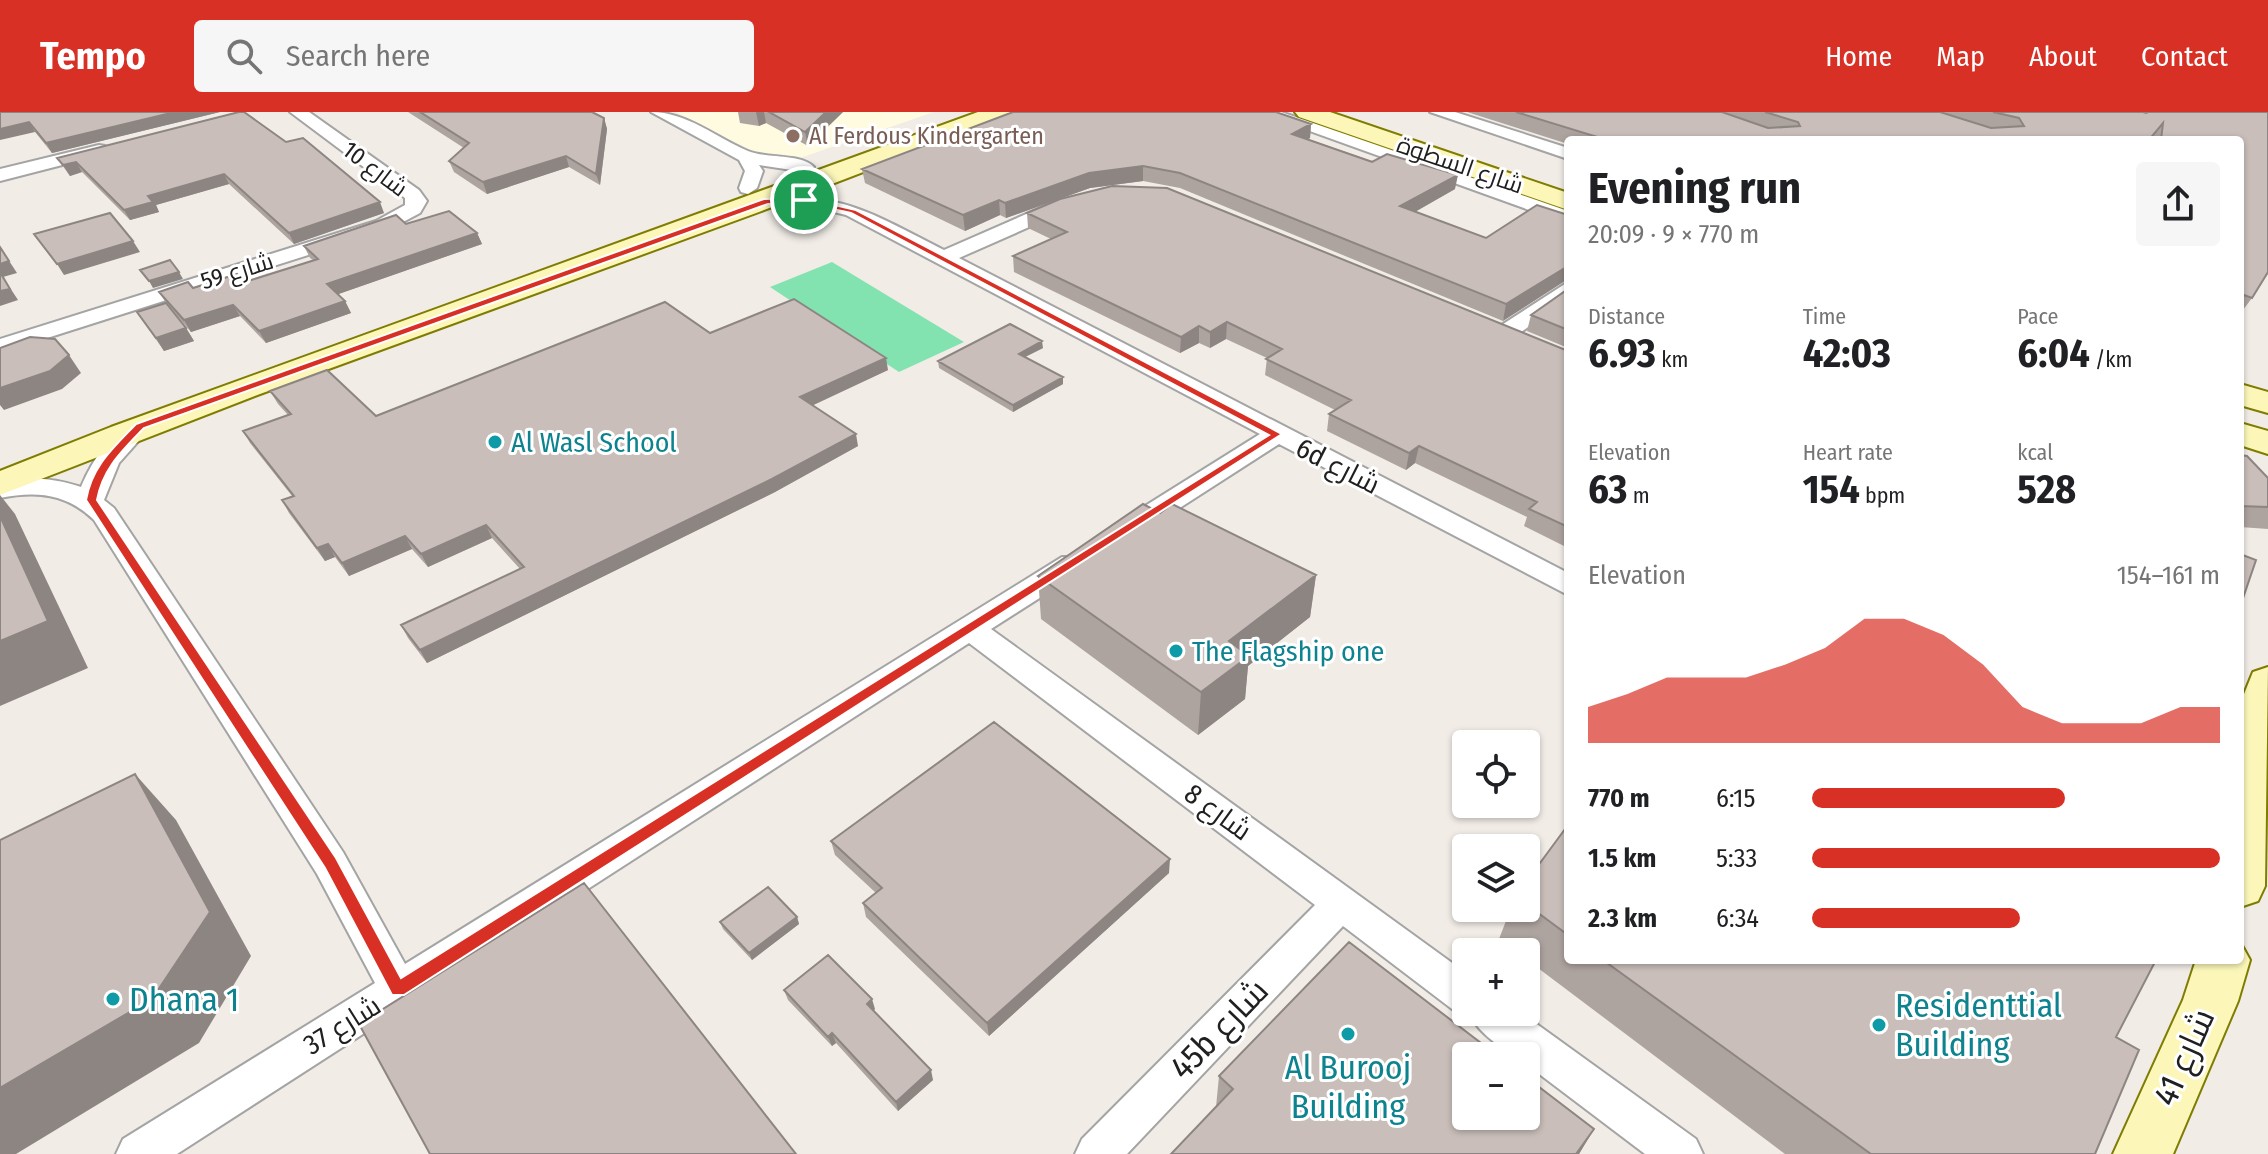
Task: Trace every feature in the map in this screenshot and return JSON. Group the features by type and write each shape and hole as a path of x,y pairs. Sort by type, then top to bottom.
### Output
{"main road":[{"path":"0,487 140,426 577,269 758,195 805,167 957,112"},
{"path":"15,447 758,195 845,172 999,112"},
{"name":"شارع السطوة","path":"1307,112 1564,201"},
{"name":"شارع السطوة","path":"1377,112 1564,175"},
{"path":"577,269 663,230 780,188 798,178 805,167"},
{"path":"2244,395 2268,403"},
{"path":"2244,849 2256,728 2268,683"},
{"name":"شارع 41","path":"2143,1154 2208,974"}],"street":[{"name":"شارع 10","path":"298,112 412,194 417,201 413,209 383,225"},
{"path":"659,112 746,157 805,167"},
{"name":"شارع السطوة","path":"1265,112 1564,217"},
{"name":"شارع السطوة","path":"1438,112 1564,153"},
{"path":"0,175 117,145"},
{"path":"746,157 754,171 758,195"},
{"path":"845,172 838,182 837,194 853,211"},
{"path":"943,258 1086,194"},
{"name":"6d شارع","path":"758,195 814,201 853,211 1564,583"},
{"name":"شارع 59","path":"0,346 383,225"},
{"path":"1505,333 1564,291"},
{"path":"1484,324 1530,343"},
{"path":"91,500 104,463 140,426"},
{"name":"شارع 37","path":"138,1154 1277,434"},
{"path":"0,487 42,486 70,490 91,500 330,863 398,989"},
{"name":"8 شارع","path":"970,629 1452,986"},
{"name":"45b شارع","path":"1097,1154 1341,904"},
{"path":"1507,1026 1681,1154"}],"shaded area":[{"name":"Al Ferdous Kindergarten","path":"676,112 934,112 794,160 767,160"}],"green space":[{"path":"832,262 964,342 899,372 770,287"}],"building":[{"path":"0,112 175,112 46,143 29,122 0,129"},
{"path":"244,112 286,142 303,138 380,202 289,233 224,174 148,196 153,202 124,210 76,162 63,165 57,158"},
{"path":"420,112 592,112 604,118 596,174 566,156 483,182 449,161 469,143"},
{"path":"769,112 826,112 805,132"},
{"path":"1013,112 1276,112 1311,124 1292,134 1372,162 1387,154 1458,175 1400,206 1486,238 1537,205 1564,214 1564,268 1506,304 1180,173 1143,166 1089,173 1005,203 999,200 963,215 862,169"},
{"path":"1516,112 1722,112 1768,128 1800,126 1798,122 1765,112 1940,112 1991,128 2024,126 2019,118 1993,112 2268,112 2268,272 2252,298 2244,295 2244,136 2161,136 2163,123 2152,136 1594,136"},
{"path":"1112,186 1167,188 1564,349 1564,525 1529,509 1537,502 1419,446 1409,453 1329,414 1351,400 1266,359 1282,349 1227,322 1210,332 1199,326 1181,337 1013,256 1067,232 1027,213 1060,199"},
{"path":"449,211 477,233 327,284 345,301 259,331 233,305 184,320 159,292 188,282 193,288 237,274 245,282 318,259 304,246 396,215 406,224"},
{"path":"110,213 133,241 57,264 34,234"},
{"path":"0,247 9,261 0,264"},
{"path":"170,260 179,272 149,281 140,270"},
{"path":"0,272 10,289 0,291"},
{"path":"1564,292 1564,328 1531,315"},
{"path":"794,299 886,358 800,397 856,434 772,479 420,650 401,625 524,567 486,525 421,554 405,536 342,563 328,544 317,548 282,500 294,496 243,431 291,414 270,391 327,370 376,416 665,302 710,333"},
{"path":"166,303 186,328 156,338 137,312"},
{"path":"1010,324 1042,341 1019,354 1063,377 1013,405 938,361"},
{"path":"30,337 55,339 69,355 50,371 0,388 0,348"},
{"path":"2244,456 2268,478 2268,507 2244,506"},
{"path":"1143,504 1160,513 1172,504 1316,575 1229,641 1249,656 1201,692 1038,576"},
{"path":"0,516 48,621 0,641"},
{"path":"2244,556 2256,560 2244,595"},
{"path":"994,722 1170,859 987,1023 863,903 882,888 831,841"},
{"name":"Dhana 1","path":"135,774 210,912 152,999 0,1088 0,840"},
{"path":"1564,830 1564,932 1540,914 1540,863"},
{"path":"584,883 796,1154 430,1154 359,1024"},
{"path":"768,887 797,917 749,953 720,922"},
{"name":"Al Burooj Building","path":"1349,942 1452,1021 1452,1026 1459,1026 1480,1042 1452,1042 1452,1130 1540,1130 1540,1088 1594,1129 1576,1154 1171,1154 1233,1089 1219,1076"},
{"path":"828,955 872,999 867,1004 931,1070 896,1102 832,1033 828,1037 784,990"},
{"path":"1609,964 2154,964 2116,1037 2139,1050 2095,1154 1871,1154"}],"place":[{"name":"Al Ferdous Kindergarten","path":"793,136"},
{"name":"Al Wasl School","path":"495,442"},
{"name":"The Flagship one","path":"1176,651"},
{"name":"Dhana 1","path":"113,999"},
{"name":"Residenttial Building","path":"1879,1025"},
{"name":"Al Burooj Building","path":"1348,1034"}],"route":[{"path":"804,200 853,211 1277,434 398,989 330,863 104,514 91,500 104,463 140,426 767,201 804,200"}]}
